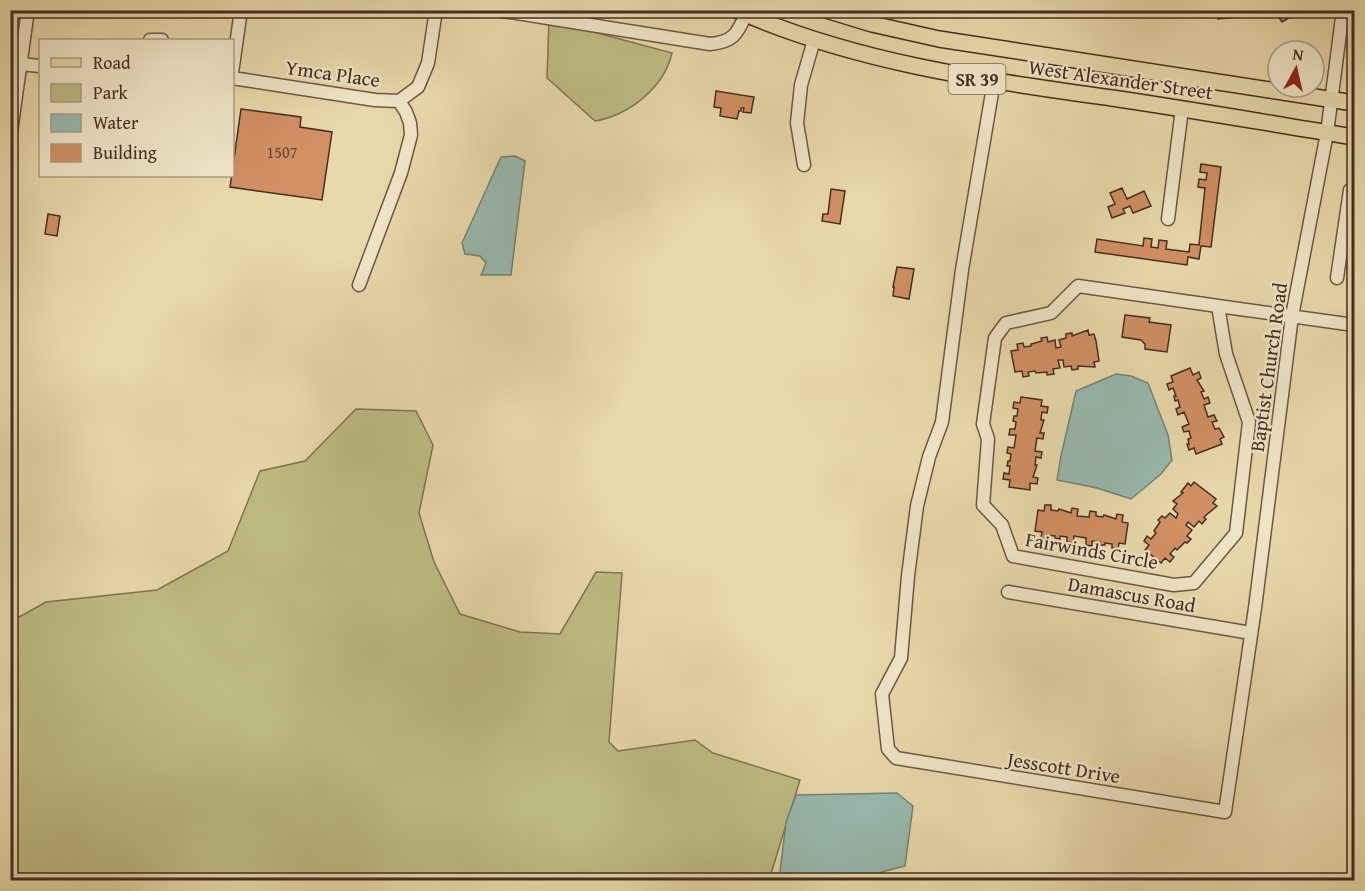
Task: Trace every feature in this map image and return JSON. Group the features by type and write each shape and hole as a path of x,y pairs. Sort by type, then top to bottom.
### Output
{"main road":[{"name":"West Alexander Street","path":"826,10 872,24 939,39 1354,103"},
{"name":"West Alexander Street","path":"744,12 814,40 902,64 994,81 1354,137"}],"street":[{"path":"10,139 15,63 24,39 28,10"},
{"path":"234,59 241,10"},
{"name":"Ymca Place","path":"234,78 375,100 399,101 418,87 428,63 436,10"},
{"path":"497,10 710,44 724,43 736,34 744,12"},
{"name":"Baptist Church Road","path":"1225,812 1255,608 1292,316 1327,133 1343,10"},
{"path":"10,37 24,39"},
{"path":"804,165 796,123 801,85 814,40"},
{"path":"15,63 39,66"},
{"name":"Jesscott Drive","path":"994,81 962,270 942,422 929,457 917,506 908,576 902,658 882,694 888,749 896,758 1225,812"},
{"path":"359,285 401,173 411,135 410,123 399,101"},
{"path":"1168,219 1182,109"},
{"path":"1337,278 1350,190 1354,191"},
{"name":"Fairwinds Circle","path":"1218,306 1226,354 1249,422 1236,533 1194,583 1174,585 1013,556 1002,525 983,505 988,439 983,424 995,338 1006,323 1051,312 1078,286 1354,325"},
{"name":"Damascus Road","path":"1008,592 1251,633"}],"green space":[{"path":"549,20 672,53 668,66 661,78 643,98 620,113 595,121 547,78"},
{"path":"356,409 416,411 433,445 419,513 434,562 460,614 520,632 560,634 596,572 622,573 609,742 618,751 695,740 713,753 800,780 769,880 11,880 10,622 46,602 157,590 228,551 260,471 305,461"}],"water":[{"path":"515,156 525,161 511,275 481,275 486,263 480,256 465,254 462,243 501,157"},
{"path":"1116,374 1131,376 1148,383 1168,435 1172,460 1161,474 1131,499 1097,488 1057,480 1076,391"},
{"path":"897,793 913,806 905,866 852,880 779,880 786,822 796,795"}],"building":[{"path":"1219,10 1239,10 1239,17 1218,19"},
{"path":"1274,10 1292,10 1294,15 1282,22"},
{"path":"716,91 754,97 751,113 743,112 744,108 741,108 737,119 720,116 721,108 714,107"},
{"path":"241,109 301,117 300,127 332,132 322,200 230,187 231,177 234,177 234,159"},
{"path":"1201,164 1221,167 1211,247 1201,246 1199,259 1188,257 1187,265 1095,252 1097,239 1143,246 1144,238 1152,239 1151,247 1158,248 1159,240 1167,241 1166,249 1189,252 1190,244 1199,245 1205,188 1198,187 1199,179 1206,180 1207,173 1200,172"},
{"path":"1122,188 1127,199 1144,191 1151,206 1133,213 1130,206 1123,209 1125,213 1112,218 1108,207 1115,204 1110,193"},
{"path":"831,189 845,191 840,224 822,221 823,214 828,214"},
{"path":"48,214 60,216 57,236 45,234"},
{"path":"897,267 914,269 909,299 893,296"},
{"path":"1125,315 1150,318 1149,322 1171,325 1167,352 1145,349 1145,344 1141,340 1122,337"},
{"path":"1088,330 1089,335 1094,334 1096,341 1099,361 1094,362 1095,367 1078,366 1078,369 1072,370 1071,366 1064,367 1063,360 1058,360 1060,368 1053,369 1054,374 1047,375 1047,372 1036,373 1035,371 1028,372 1029,376 1023,377 1022,371 1015,372 1011,351 1018,350 1017,344 1023,343 1024,347 1031,346 1031,344 1042,341 1041,338 1047,337 1048,342 1055,340 1056,348 1061,347 1059,340 1066,338 1066,334 1072,333 1072,336"},
{"path":"1190,368 1193,375 1199,372 1201,378 1197,380 1204,391 1201,392 1204,399 1208,397 1210,403 1204,405 1208,417 1214,415 1217,421 1212,422 1215,429 1219,428 1224,437 1220,439 1222,444 1196,454 1194,448 1189,450 1187,444 1189,444 1188,439 1191,438 1189,431 1184,432 1182,427 1189,424 1184,412 1178,415 1176,409 1180,407 1178,400 1175,401 1173,388 1169,390 1167,384 1173,382 1171,376"},
{"path":"1021,397 1042,400 1041,406 1048,407 1047,413 1042,412 1041,420 1044,420 1040,433 1044,433 1043,439 1037,438 1035,451 1042,452 1041,458 1036,457 1035,465 1037,465 1033,477 1038,478 1037,484 1030,483 1030,490 1009,487 1010,480 1003,479 1004,473 1009,474 1010,466 1007,466 1011,454 1007,453 1008,447 1014,448 1016,435 1009,435 1010,429 1015,429 1016,422 1013,421 1014,416 1017,416 1018,409 1013,408 1014,402 1020,403"},
{"path":"1194,482 1216,499 1213,503 1217,506 1204,517 1206,519 1202,524 1199,521 1194,527 1188,522 1186,525 1192,530 1187,536 1191,539 1177,550 1175,548 1170,554 1174,557 1170,562 1165,558 1161,563 1145,550 1149,545 1144,541 1147,536 1151,539 1156,533 1154,531 1162,516 1165,518 1170,513 1176,518 1178,514 1173,509 1177,504 1173,501 1183,493 1181,492 1188,483 1191,486"},
{"path":"1045,505 1051,505 1051,510 1058,511 1059,509 1071,513 1072,508 1078,509 1077,516 1089,517 1090,511 1096,512 1096,516 1103,517 1104,515 1116,519 1117,514 1123,515 1122,522 1128,523 1125,544 1119,543 1118,549 1112,548 1112,544 1100,545 1100,542 1092,541 1092,546 1086,545 1086,538 1074,536 1073,543 1067,542 1067,537 1060,536 1060,539 1047,535 1047,539 1041,538 1042,532 1035,531 1038,510 1044,511"}]}
